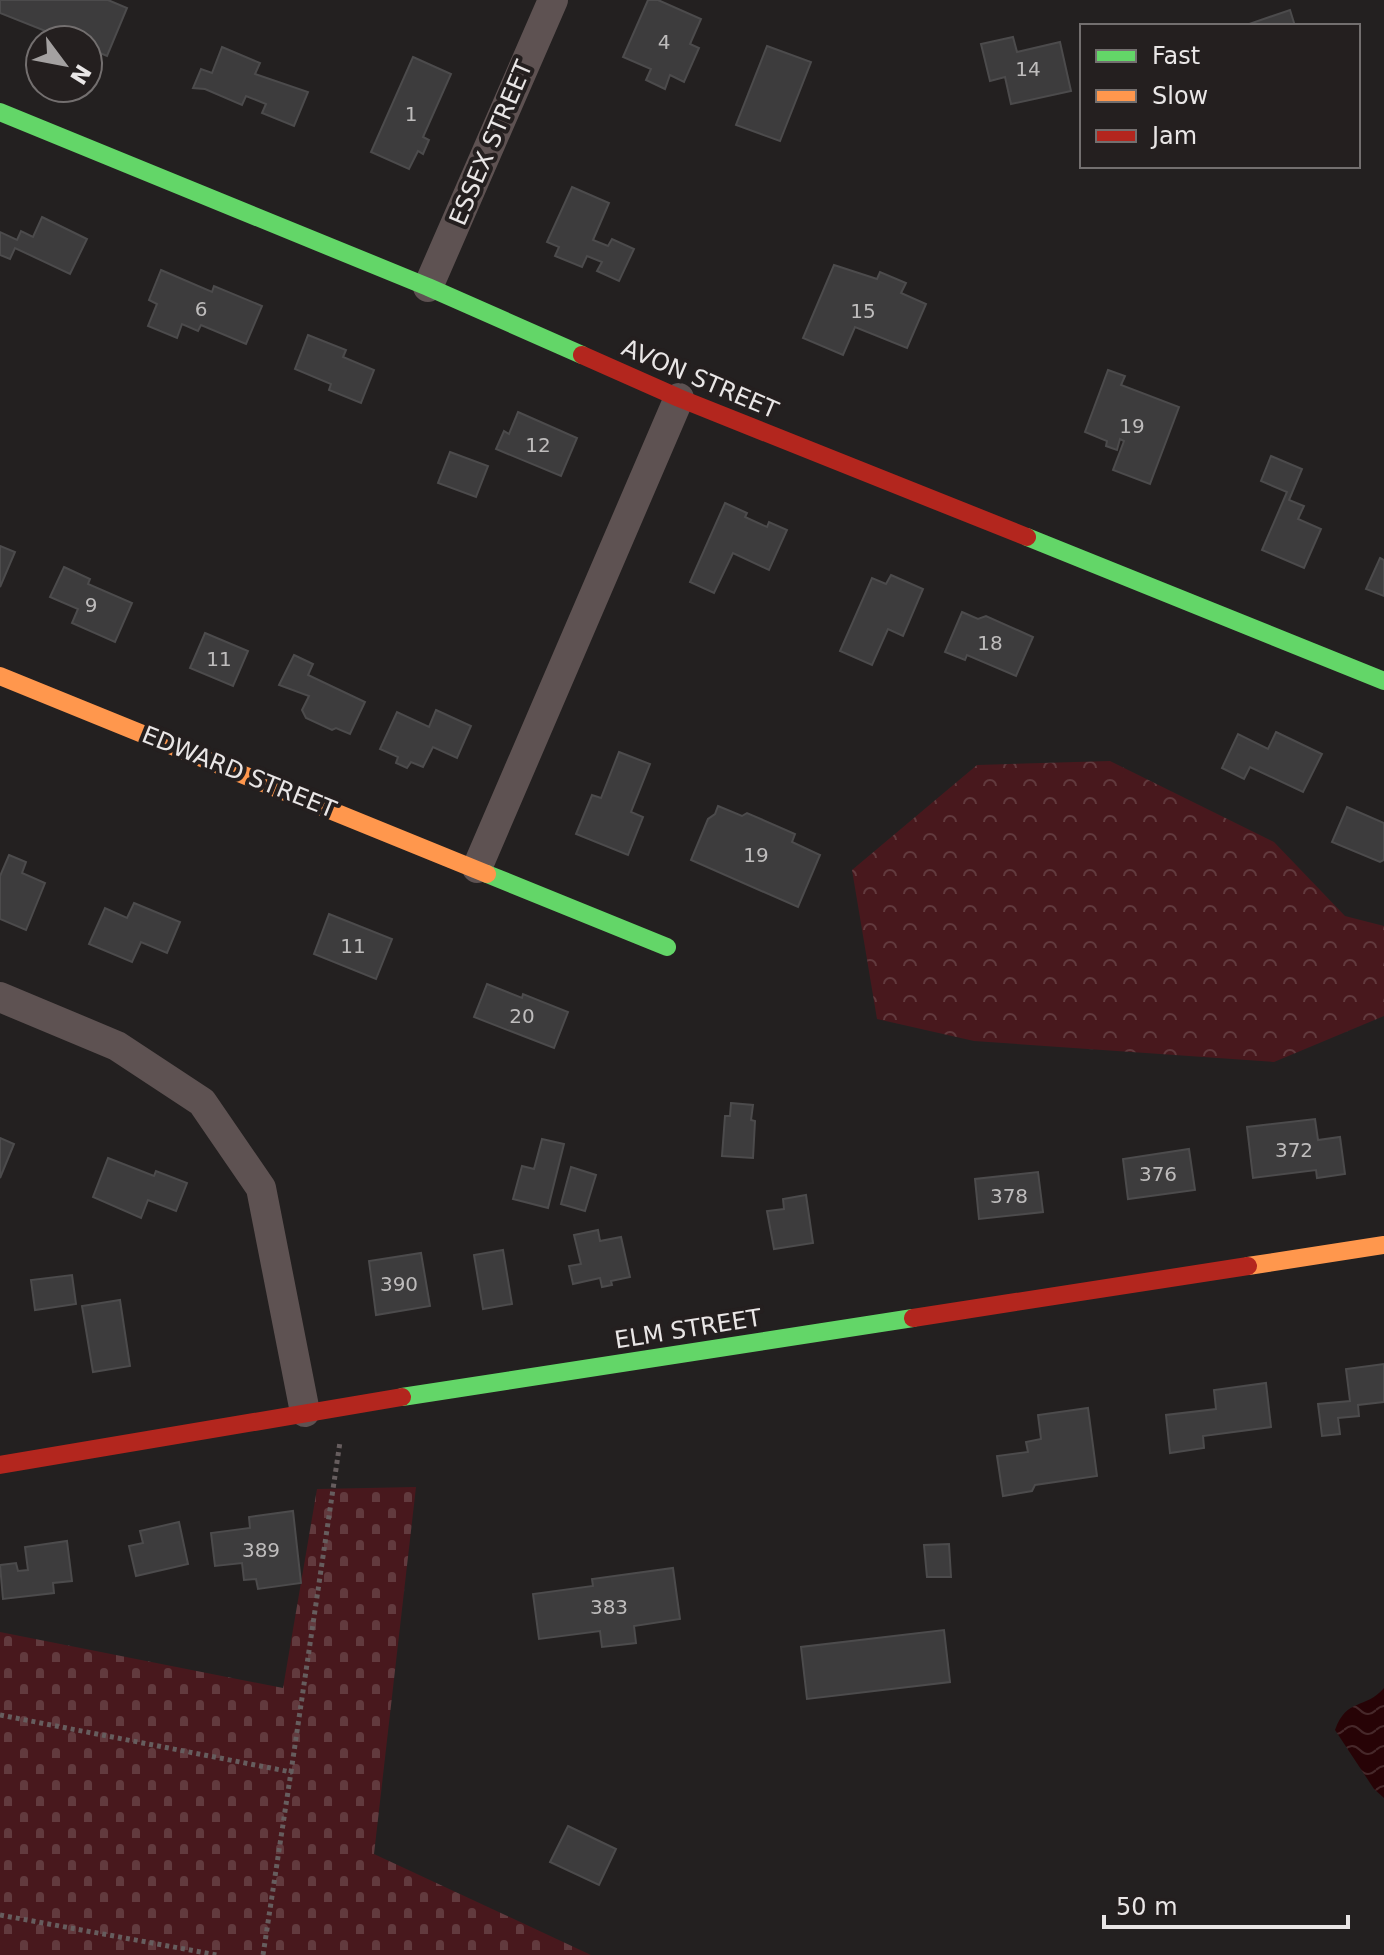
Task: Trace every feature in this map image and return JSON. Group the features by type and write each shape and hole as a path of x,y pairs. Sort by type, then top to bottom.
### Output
{"street":[{"name":"ESSEX STREET","path":"428,287 553,0"},
{"name":"AVON STREET","path":"0,112 428,287 679,398 1384,681"},
{"path":"477,868 679,398"},
{"name":"EDWARD STREET","path":"0,676 667,947"},
{"path":"0,997 117,1046 202,1102 261,1188 305,1412"},
{"name":"ELM STREET","path":"0,1465 305,1412 1384,1245"}],"path":[{"path":"263,1955 345,1406"},
{"path":"0,1715 291,1772"},
{"path":"0,1915 217,1955"}],"green space":[{"path":"1110,761 1274,842 1345,916 1384,926 1384,1016 1274,1062 974,1041 877,1019 852,870 977,765"},
{"path":"416,1487 374,1854 591,1955 0,1955 0,1632 283,1688 317,1489"}],"water":[{"path":"1384,1688 1384,1798 1374,1789 1335,1730 1345,1713"}],"building":[{"path":"0,0 108,0 127,8 107,56 104,55 104,24 28,24 0,13"},
{"path":"648,0 658,0 701,19 690,44 699,48 684,82 670,75 665,89 646,80 651,69 623,57"},
{"path":"1290,10 1294,24 1249,24"},
{"path":"1013,37 1017,52 1060,42 1071,91 1011,104 1005,77 990,81 981,44"},
{"path":"767,46 811,62 780,141 736,125"},
{"path":"222,47 260,63 255,74 308,92 294,126 262,113 266,104 246,96 242,105 205,89 193,88 201,69 212,73"},
{"path":"413,57 451,74 423,137 429,140 423,154 418,151 409,169 371,152"},
{"path":"572,187 609,203 593,240 608,246 612,239 634,249 619,281 597,271 602,262 587,256 582,267 555,256 559,247 547,242"},
{"path":"42,217 87,239 70,274 15,248 10,259 0,255 0,232 17,240 21,231 33,237"},
{"path":"834,265 877,279 880,272 906,283 901,293 926,304 907,348 855,327 843,355 803,338"},
{"path":"161,270 212,292 214,286 262,306 246,344 201,325 198,331 182,324 177,338 148,326 157,304 149,300"},
{"path":"308,335 346,350 343,357 374,370 361,403 329,390 331,384 295,369"},
{"path":"1108,370 1125,376 1121,385 1179,407 1150,484 1113,470 1124,441 1120,439 1117,450 1106,446 1107,441 1085,432"},
{"path":"518,412 577,438 561,476 496,449 504,431 509,434"},
{"path":"450,452 488,466 476,497 438,483"},
{"path":"1271,456 1302,469 1289,500 1304,506 1298,519 1321,529 1304,568 1262,550 1287,492 1261,481"},
{"path":"725,503 767,527 769,522 787,530 769,570 733,553 714,593 690,582"},
{"path":"0,546 15,552 0,587"},
{"path":"1380,558 1384,560 1384,596 1366,589"},
{"path":"64,567 90,579 88,584 132,603 115,642 72,623 78,609 50,597"},
{"path":"891,575 923,589 903,636 888,629 872,665 840,651 872,578 886,584"},
{"path":"962,612 978,619 986,616 1033,637 1016,676 967,655 965,660 945,652"},
{"path":"205,633 248,651 233,686 190,668"},
{"path":"294,655 313,664 308,675 365,702 350,734 306,718 302,710 309,696 279,685"},
{"path":"436,710 471,726 457,758 433,747 423,767 411,762 407,768 396,763 398,757 380,749 397,712 429,727"},
{"path":"1276,732 1322,754 1303,792 1250,767 1244,779 1222,768 1238,734 1268,749"},
{"path":"619,752 650,764 631,812 643,817 628,855 576,834 592,795 601,798"},
{"path":"718,806 742,816 747,813 795,834 792,842 820,855 798,907 691,860 708,819 715,814"},
{"path":"1347,807 1384,823 1384,860 1380,862 1332,842"},
{"path":"9,855 26,862 22,873 45,883 26,930 0,919 0,876"},
{"path":"134,903 180,922 167,953 141,942 132,962 89,944 105,908 127,918"},
{"path":"329,914 392,939 376,979 314,954"},
{"path":"487,984 568,1012 554,1048 474,1017"},
{"path":"731,1103 753,1105 753,1158 722,1156 725,1116 730,1116"},
{"path":"1315,1119 1318,1140 1340,1137 1345,1174 1317,1178 1316,1170 1253,1178 1247,1127"},
{"path":"0,1138 14,1144 0,1178"},
{"path":"542,1139 564,1144 548,1208 513,1199 522,1166 534,1169"},
{"path":"1189,1149 1195,1190 1128,1199 1123,1159"},
{"path":"108,1158 154,1176 156,1171 187,1183 176,1211 148,1200 141,1218 93,1197"},
{"path":"571,1167 596,1175 585,1211 561,1204"},
{"path":"1038,1172 1043,1212 979,1219 975,1179"},
{"path":"806,1195 813,1243 774,1249 767,1211 784,1209 783,1199"},
{"path":"598,1230 600,1241 621,1237 630,1277 611,1281 612,1285 602,1287 600,1278 573,1284 569,1266 581,1264 574,1235"},
{"path":"503,1250 512,1304 483,1309 474,1255"},
{"path":"421,1253 430,1306 376,1315 369,1261"},
{"path":"72,1275 76,1304 35,1310 31,1280"},
{"path":"120,1300 130,1366 93,1372 82,1306"},
{"path":"1384,1364 1384,1402 1358,1405 1359,1416 1338,1418 1340,1434 1322,1436 1318,1404 1350,1401 1346,1369"},
{"path":"1266,1383 1271,1427 1203,1436 1204,1448 1170,1453 1166,1415 1216,1409 1214,1390"},
{"path":"1088,1408 1097,1476 1035,1485 1032,1491 1003,1496 997,1456 1028,1452 1026,1442 1041,1439 1038,1415"},
{"path":"293,1511 301,1583 258,1589 256,1579 244,1580 242,1563 215,1566 211,1533 250,1528 249,1517"},
{"path":"179,1522 188,1564 136,1576 129,1546 143,1543 140,1531"},
{"path":"67,1541 72,1581 53,1583 54,1593 3,1599 0,1565 16,1563 18,1571 28,1570 25,1547"},
{"path":"949,1544 951,1577 927,1577 924,1545"},
{"path":"673,1568 680,1619 634,1626 636,1643 602,1647 600,1631 539,1639 533,1594 593,1586 592,1579"},
{"path":"944,1630 950,1682 807,1699 801,1647"},
{"path":"568,1826 616,1849 599,1885 550,1862"}],"traffic: fast":[{"path":"0,112 428,287 582,355"},
{"path":"1027,537 1384,681"},
{"path":"487,874 667,947"},
{"path":"402,1397 913,1318"}],"traffic: slow":[{"path":"0,676 487,874"},
{"path":"1248,1266 1384,1245"}],"traffic: jam":[{"path":"582,355 679,398 1027,537"},
{"path":"913,1318 1248,1266"},
{"path":"0,1465 402,1397"}]}
